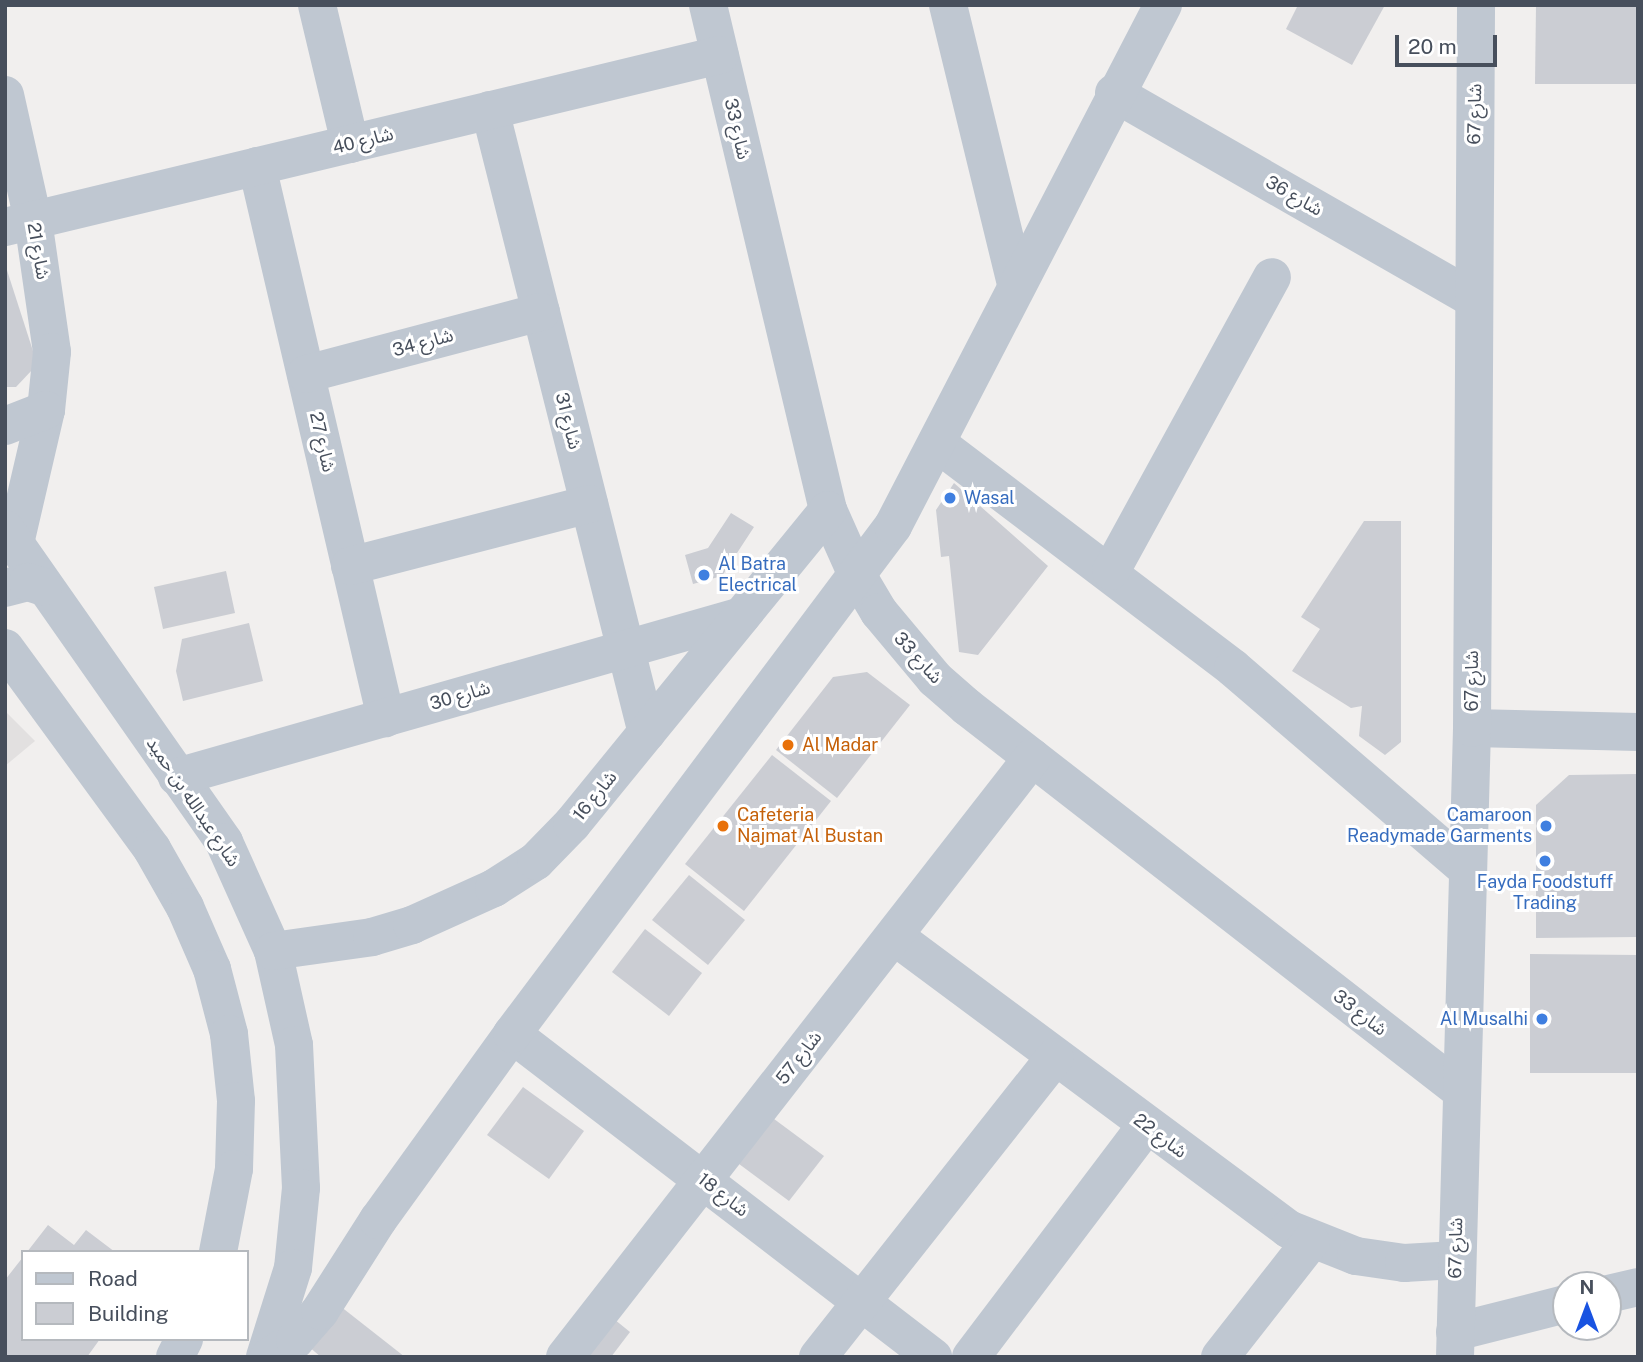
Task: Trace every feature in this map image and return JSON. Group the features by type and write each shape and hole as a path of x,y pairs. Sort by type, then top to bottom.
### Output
{"street":[{"path":"317,5 350,144"},
{"name":"شارع 33","path":"708,5 828,510 857,575 879,612 935,679 1032,758 1460,1090"},
{"path":"948,5 1016,284"},
{"path":"267,1357 295,1339 320,1311 378,1220 512,1034 893,526 938,444 1114,93 1163,5"},
{"name":"شارع 67","path":"1455,1344 1472,728 1476,5"},
{"name":"شارع 40","path":"19,223 720,55"},
{"name":"شارع 36","path":"1114,93 1473,299"},
{"name":"شارع 21","path":"5,94 19,223 52,352 46,410 10,536"},
{"name":"شارع 31","path":"490,110 647,733"},
{"name":"شارع 27","path":"257,166 386,718"},
{"path":"1111,572 1272,277"},
{"name":"شارع 34","path":"306,374 541,312"},
{"path":"5,426 46,410"},
{"path":"938,444 1111,572 1233,668 1468,870"},
{"path":"351,566 589,503"},
{"name":"شارع 16","path":"273,951 372,937 412,925 494,888 536,861 572,824 828,510"},
{"name":"شارع عبدالله بن حميد","path":"10,536 43,587 224,842 273,951 294,1045 301,1188 293,1268 267,1357"},
{"path":"5,588 28,582 43,587"},
{"name":"شارع 30","path":"177,778 742,616"},
{"path":"5,648 152,849 186,907 212,969 229,1034 236,1101 234,1169 218,1250"},
{"path":"1472,728 1638,732"},
{"name":"شارع 57","path":"565,1357 1032,758"},
{"name":"شارع 22","path":"894,936 1260,1212 1311,1241 1356,1256 1404,1263 1456,1260"},
{"name":"شارع 18","path":"512,1034 933,1357"},
{"path":"818,1357 1055,1057"},
{"path":"971,1357 1146,1126"},
{"path":"1220,1357 1311,1241"},
{"path":"1455,1344 1552,1309"},
{"path":"176,1357 183,1341"}],"shaded area":[{"path":"5,711 35,741 5,766"}],"building":[{"path":"1298,5 1385,5 1352,65 1286,29"},
{"path":"1536,5 1638,5 1638,84 1535,84"},
{"path":"5,264 33,351 33,369 16,387 5,387"},
{"path":"954,483 1048,566 978,655 959,652 949,556 941,557 936,510"},
{"path":"731,513 754,527 722,576 693,584 685,555 708,548"},
{"path":"1364,521 1401,521 1401,742 1385,755 1359,736 1362,706 1351,708 1292,671 1320,629 1301,617"},
{"path":"226,571 235,613 163,629 154,587"},
{"path":"249,623 263,681 183,701 176,671 182,639"},
{"path":"867,672 910,705 837,798 776,750 833,677"},
{"path":"772,755 831,801 744,911 685,864"},
{"path":"1638,774 1638,937 1536,938 1536,805 1569,775"},
{"path":"689,875 745,920 708,965 652,920"},
{"path":"645,929 702,973 669,1016 612,972"},
{"path":"1530,954 1638,955 1638,1073 1530,1073"},
{"path":"523,1087 584,1131 549,1179 487,1135"},
{"path":"766,1113 824,1156 789,1201 731,1158"},
{"path":"48,1225 74,1245 86,1230 112,1250 29,1250"},
{"path":"21,1260 21,1341 99,1341 87,1357 5,1357 5,1280"},
{"path":"340,1306 405,1357 321,1357 308,1346"},
{"path":"609,1315 630,1332 611,1357 576,1357"}],"place":[{"name":"Wasal","path":"950,498"},
{"name":"Al Batra Electrical","path":"704,575"},
{"name":"Al Madar","path":"788,745"},
{"name":"Cafeteria Najmat Al Bustan","path":"723,826"},
{"name":"Camaroon Readymade Garments","path":"1546,826"},
{"name":"Fayda Foodstuff Trading","path":"1545,861"},
{"name":"Al Musalhi","path":"1542,1019"}]}
